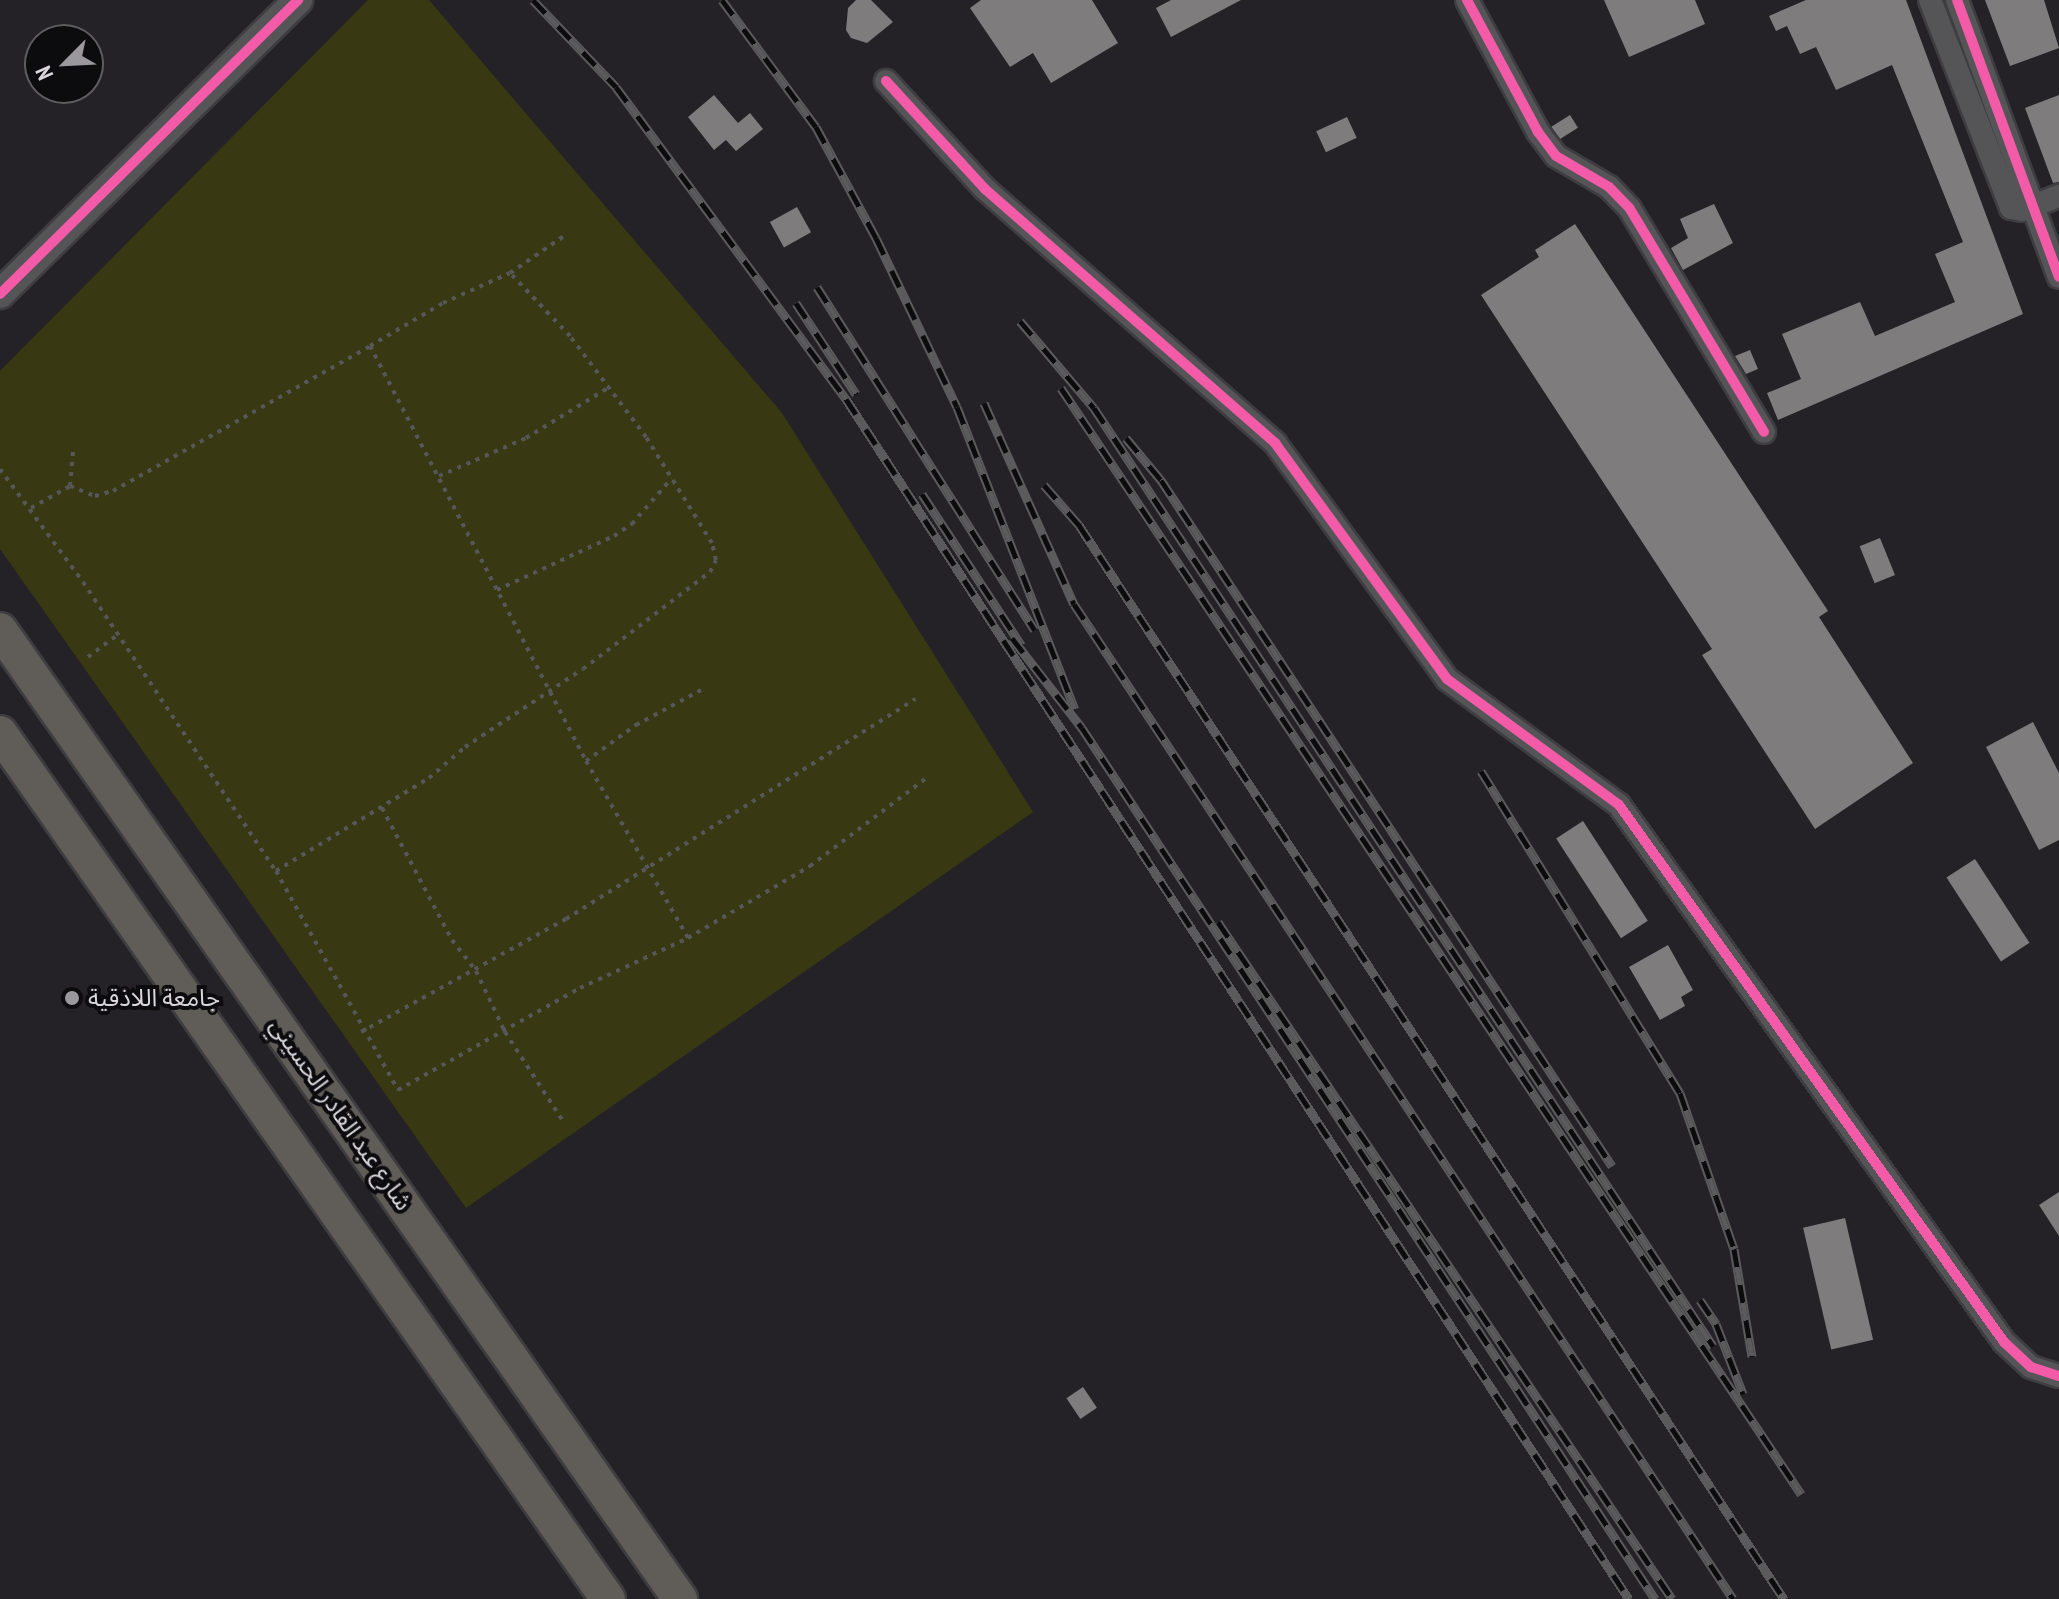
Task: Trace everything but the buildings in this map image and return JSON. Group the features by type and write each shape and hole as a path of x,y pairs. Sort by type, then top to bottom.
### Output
{"main road":[{"name":"شارع عبد القادر الحسيني","path":"0,630 680,1599"},
{"path":"0,733 608,1599"}],"street":[{"path":"0,294 298,0"},
{"path":"1467,0 1538,132 1556,156 1609,187 1630,209 1764,432"},
{"path":"1930,0 2003,197 2011,208 2033,206 2059,196"},
{"path":"1957,0 2059,277"},
{"path":"886,81 985,189 1275,443 1447,679 1619,805 2004,1342 2031,1367 2059,1376"}],"path":[{"path":"70,486 95,496 113,491 443,303 510,273 567,234"},
{"path":"276,871 382,808 549,690 710,572 716,560 712,543 608,388 570,336 510,273"},
{"path":"370,346 586,761 646,871 688,938"},
{"path":"439,476 526,438 608,388"},
{"path":"70,486 73,452"},
{"path":"0,469 31,508 276,871 361,1032 398,1090 580,988 688,938 810,866 925,779"},
{"path":"497,590 614,536 632,524 671,479"},
{"path":"31,508 70,486"},
{"path":"88,657 117,635"},
{"path":"586,761 636,725 703,689"},
{"path":"361,1032 476,971 507,947 646,871 741,813 770,786 806,772 916,699"},
{"path":"382,808 452,940 476,971 505,1032 563,1121"}],"shaded area":[{"path":"368,0 429,0 782,413 1033,812 466,1208 0,549 0,371"}],"railway":[{"path":"533,0 616,87 846,399 1629,1599"},
{"path":"722,0 816,127 876,238 957,407 1075,709"},
{"path":"817,287 1035,630"},
{"path":"796,303 856,394"},
{"path":"1020,321 1094,408 1713,1346"},
{"path":"1061,388 1801,1494"},
{"path":"984,403 1074,604 1733,1599"},
{"path":"1126,438 1161,480 1612,1166"},
{"path":"1044,485 1079,525 1784,1599"},
{"path":"922,494 1021,645"},
{"path":"1012,638 1082,728 1655,1599"},
{"path":"1481,771 1680,1093 1734,1249 1752,1356"},
{"path":"1218,922 1672,1599"},
{"path":"1700,1300 1716,1324 1743,1394"}],"cycle path":[{"path":"0,294 298,0"},
{"path":"1467,0 1538,132 1556,156 1609,187 1630,209 1764,432"},
{"path":"1957,0 2059,277"},
{"path":"886,81 985,189 1275,443 1447,679 1619,805 2004,1342 2031,1367 2059,1376"}],"place":[{"name":"جامعة اللاذقية","path":"72,998"}]}
